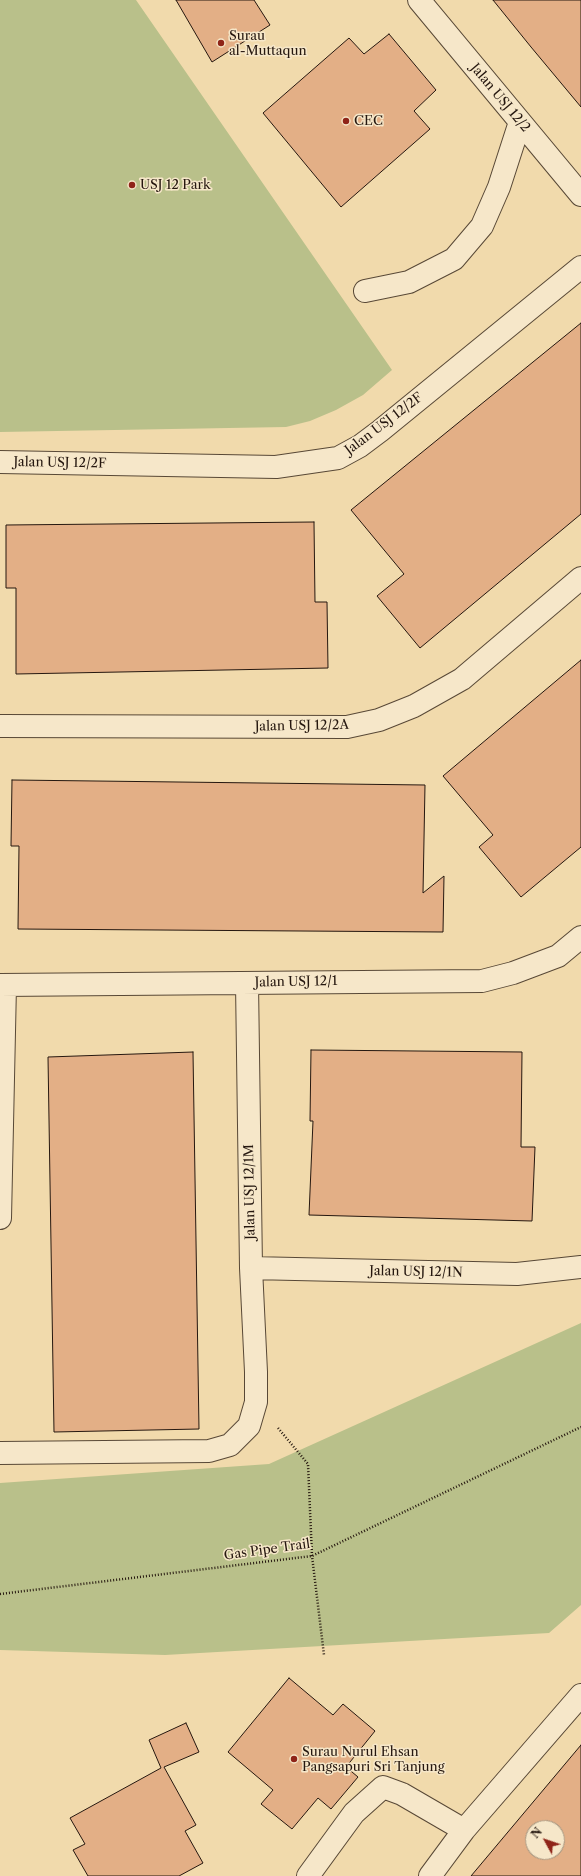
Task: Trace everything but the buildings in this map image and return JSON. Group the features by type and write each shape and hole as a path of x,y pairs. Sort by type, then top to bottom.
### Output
{"street":[{"name":"Jalan USJ 12/2","path":"419,0 581,195"},
{"path":"365,291 409,282 454,259 482,226 500,187 520,122"},
{"name":"Jalan USJ 12/2F","path":"0,462 276,467 338,458 360,446 380,431 581,267"},
{"name":"Jalan USJ 12/2A","path":"0,726 348,727 379,720 414,706 462,679 581,578"},
{"name":"Jalan USJ 12/1","path":"2,985 482,981 513,973 558,956 581,937"},
{"name":"Jalan USJ 12/1M","path":"0,1453 209,1451 230,1445 248,1426 256,1402 256,1372 251,1268 247,983"},
{"path":"0,1218 2,985"},
{"name":"Jalan USJ 12/1N","path":"251,1268 517,1274 581,1267"},
{"path":"430,1876 464,1830 581,1695"},
{"path":"308,1876 354,1813 383,1787 402,1794 464,1830"}],"path":[{"path":"256,1402 308,1464 312,1556 324,1655"},
{"name":"Gas Pipe Trail","path":"0,1594 312,1556 581,1427"}],"green space":[{"name":"USJ 12 Park","path":"0,0 136,0 392,370 363,395 336,410 310,421 286,427 0,432"},
{"path":"581,1323 581,1605 549,1633 165,1655 0,1650 0,1483 269,1464"}],"place":[{"name":"Surau al-Muttaqun","path":"221,43"},
{"name":"CEC","path":"346,121"},
{"name":"USJ 12 Park","path":"132,185"},
{"name":"Surau Nurul Ehsan Pangsapuri Sri Tanjung","path":"294,1759"}]}
